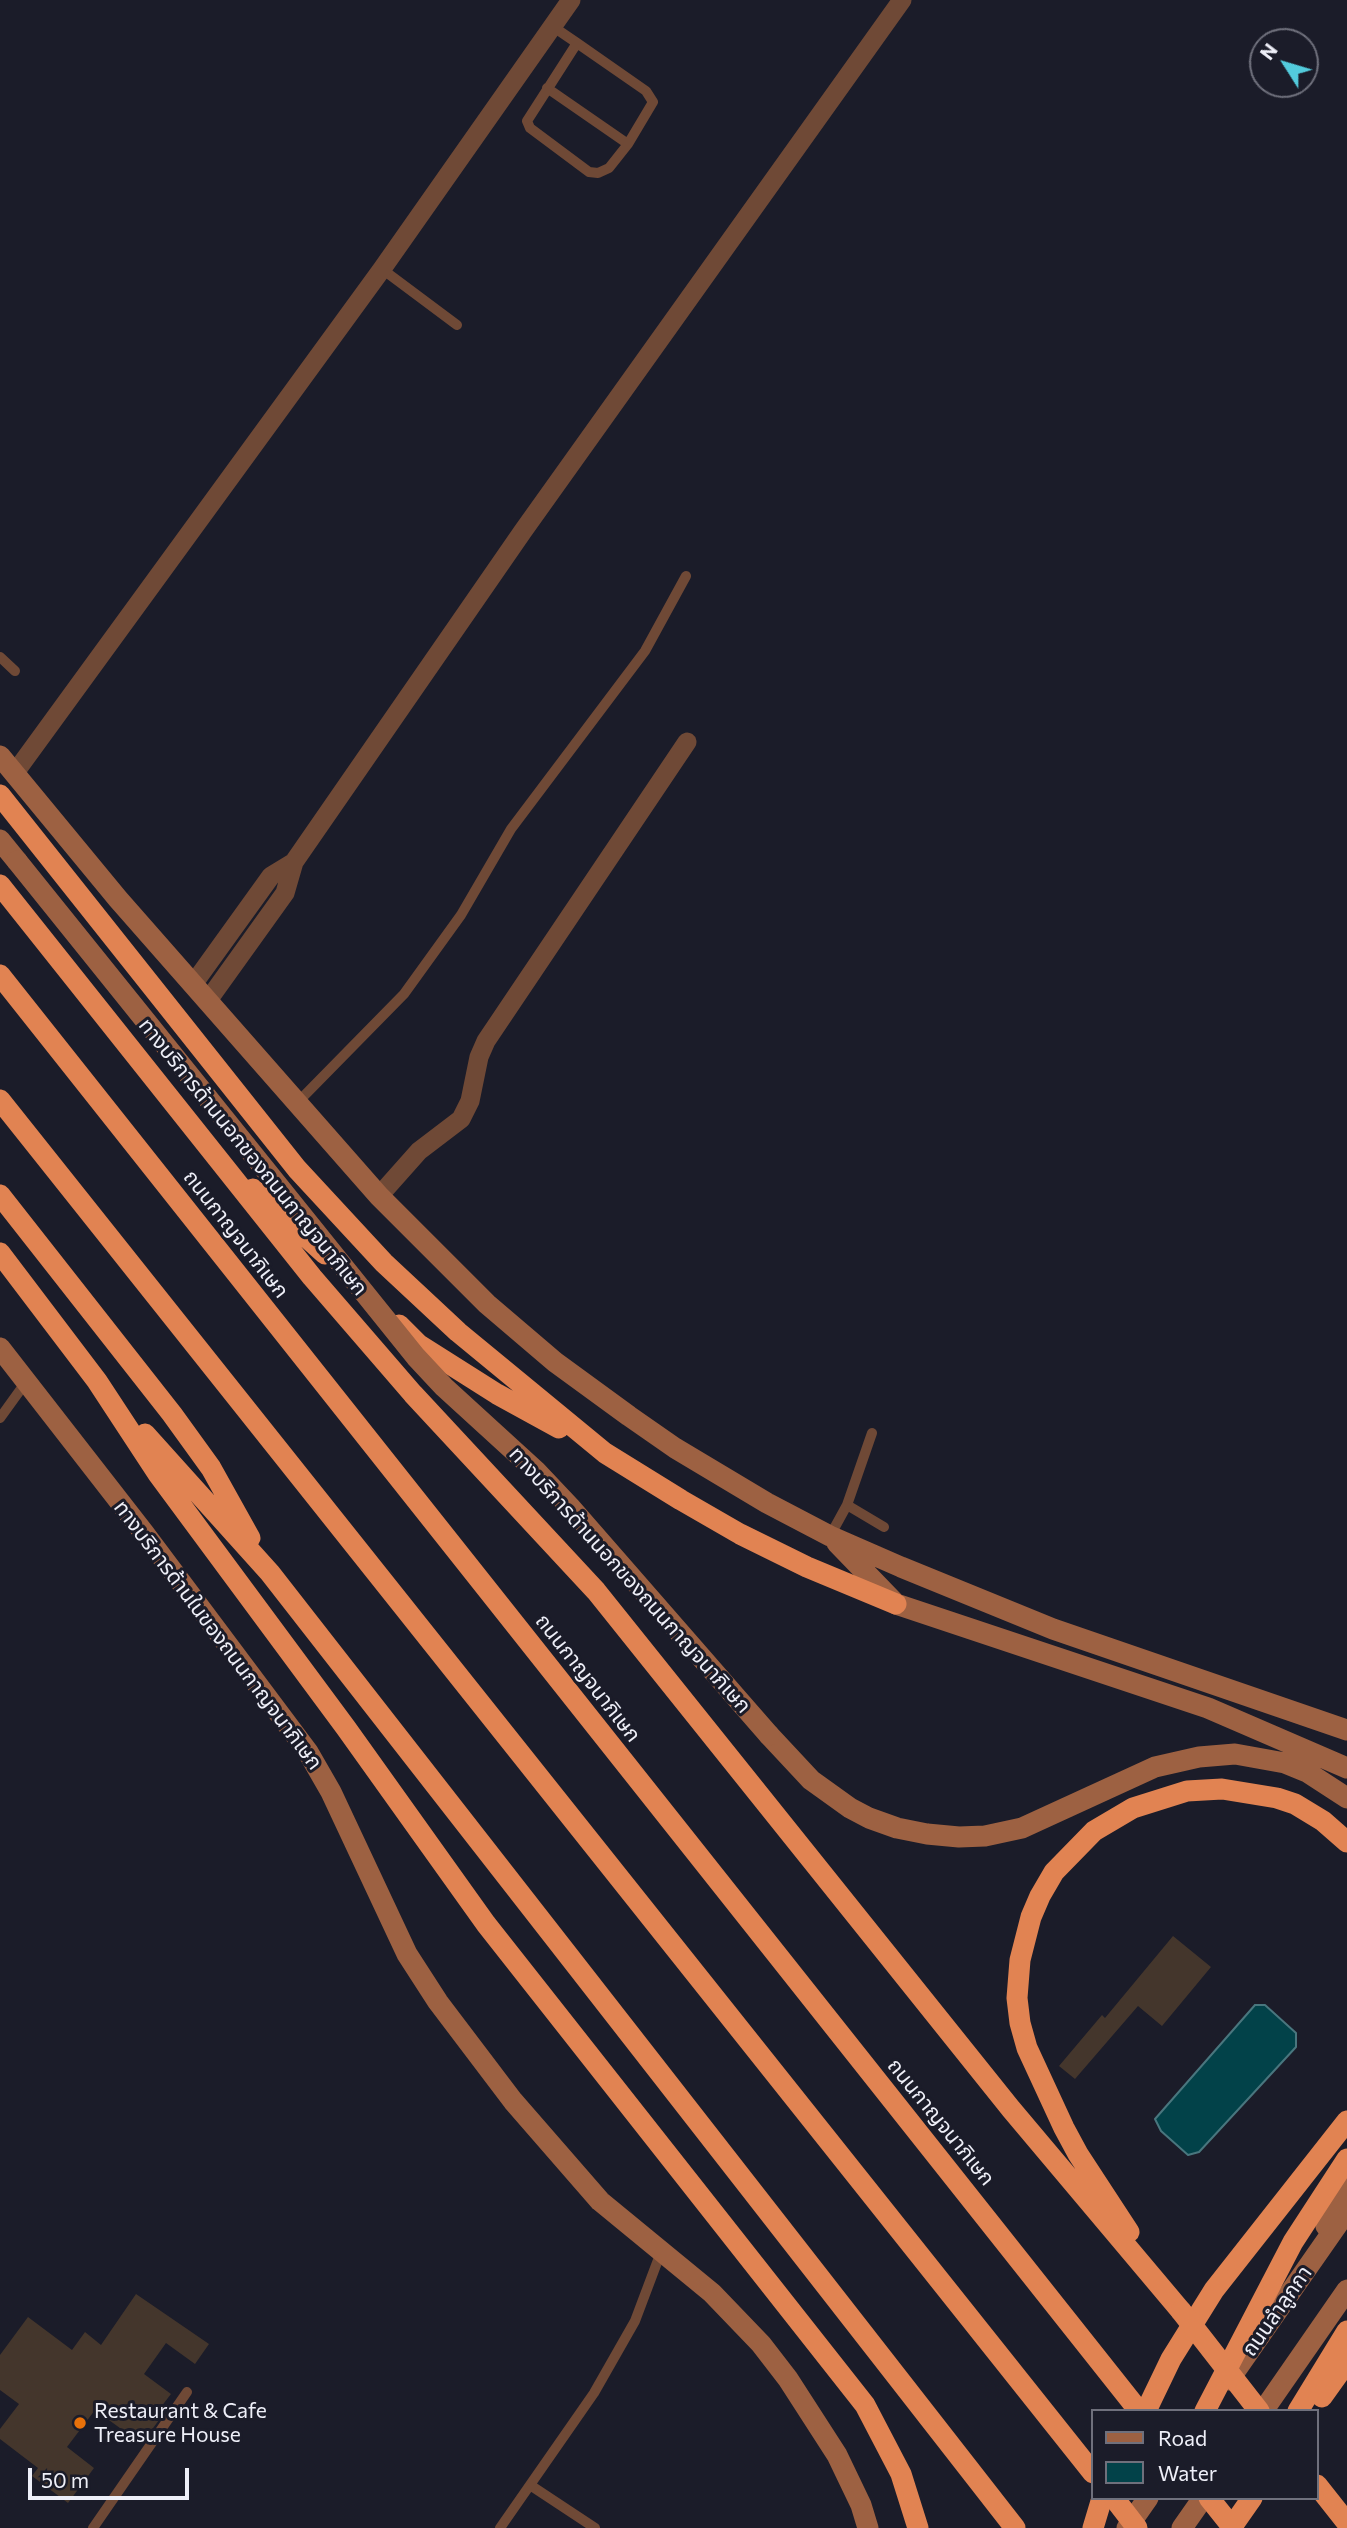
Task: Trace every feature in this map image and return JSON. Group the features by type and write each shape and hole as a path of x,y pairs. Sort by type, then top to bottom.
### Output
{"highway":[{"path":"0,795 297,1169 376,1254 457,1332 605,1453"},
{"path":"0,885 312,1277 389,1367 604,1601 1011,2109 1181,2311 1259,2409"},
{"name":"ถนนกาญจนาภิเษก","path":"0,975 1137,2409"},
{"path":"0,1100 1092,2472"},
{"path":"221,1163 271,1203 418,1344 497,1394 605,1453 740,1534 807,1567 896,1604"},
{"path":"0,1195 101,1322 211,1468 270,1573"},
{"path":"0,1253 97,1381 158,1474 362,1750 485,1924 865,2405 901,2474 918,2528"},
{"path":"97,1381 270,1573 1015,2528"},
{"path":"1181,2311 1078,2154 1027,2048 1020,2024 1017,1998 1025,1939 1040,1896 1054,1872 1094,1831 1133,1808 1187,1791 1223,1789 1277,1798 1294,1804 1323,1821 1347,1842"},
{"path":"1147,2409 1171,2360 1214,2290 1347,2121"},
{"path":"1207,2409 1293,2242 1347,2159"},
{"path":"1299,2409 1347,2331"},
{"path":"1314,2409 1347,2362"},
{"path":"1319,2488 1347,2523"},
{"path":"1093,2528 1101,2500"},
{"path":"1116,2500 1138,2528"},
{"path":"1211,2500 1232,2528 1251,2500"},
{"path":"1219,2528 1238,2500"}],"main road":[{"path":"0,756 118,899 209,999 379,1196 447,1266 555,1362 676,1448 767,1503 830,1536 980,1601 1053,1629 1347,1730"},
{"name":"ทางบริการด้านนอกของถนนกาญจนาภิเษก","path":"0,840 416,1357 443,1387 536,1471 570,1507 811,1780 850,1808 897,1828 958,1837 985,1836 1023,1828 1155,1767 1199,1757 1236,1754 1285,1763 1307,1772 1347,1798"},
{"name":"ทางบริการด้านในของถนนกาญจนาภิเษก","path":"0,1348 308,1752 331,1792 407,1954 438,2002 513,2101 576,2176 613,2213 693,2276 728,2308 774,2362 837,2455 861,2505 868,2528"},
{"path":"830,1536 896,1604 1347,1754"},
{"path":"1208,1708 1347,1768"},
{"path":"1313,2260 1340,2191 1347,2181"},
{"name":"ถนนลำลูกกา","path":"1207,2409 1347,2211"},
{"path":"1262,2409 1347,2290"},
{"path":"1127,2528 1146,2500"},
{"path":"1182,2528 1202,2500"}],"street":[{"path":"15,774 382,269 571,0"},
{"path":"209,999 285,893 294,862 523,531 902,0"},
{"path":"379,1196 419,1152 461,1119 470,1101 479,1057 486,1041 687,742"},
{"path":"194,983 271,876 294,862"}],"lane":[{"path":"552,26 577,43 651,96 653,102 628,144 609,168 598,173 589,172 530,128 527,121 577,43"},
{"path":"547,88 628,144"},
{"path":"382,269 457,325"},
{"path":"298,1103 404,994 461,915 511,829 645,651 686,576"},
{"path":"0,657 15,671"},
{"path":"0,1418 26,1382"},
{"path":"830,1536 847,1505 872,1433"},
{"path":"847,1505 884,1527"},
{"path":"499,2528 594,2393 635,2321 661,2252"},
{"path":"96,2527 187,2392"},
{"path":"530,2485 595,2528"}],"water":[{"path":"1255,2005 1265,2005 1296,2033 1296,2047 1199,2152 1188,2155 1161,2131 1155,2119"}],"building":[{"path":"1173,1936 1211,1967 1162,2026 1138,2006 1075,2079 1059,2066 1102,2015 1105,2018"},
{"path":"136,2294 209,2344 195,2364 166,2343 144,2374 171,2394 154,2416 159,2420 145,2439 134,2432 131,2436 95,2410 67,2447 94,2468 68,2503 32,2476 38,2468 0,2439 0,2429 19,2404 0,2390 0,2355 28,2317 72,2350 85,2332 101,2345"}],"place":[{"name":"Restaurant & Cafe Treasure House","path":"80,2423"}]}
